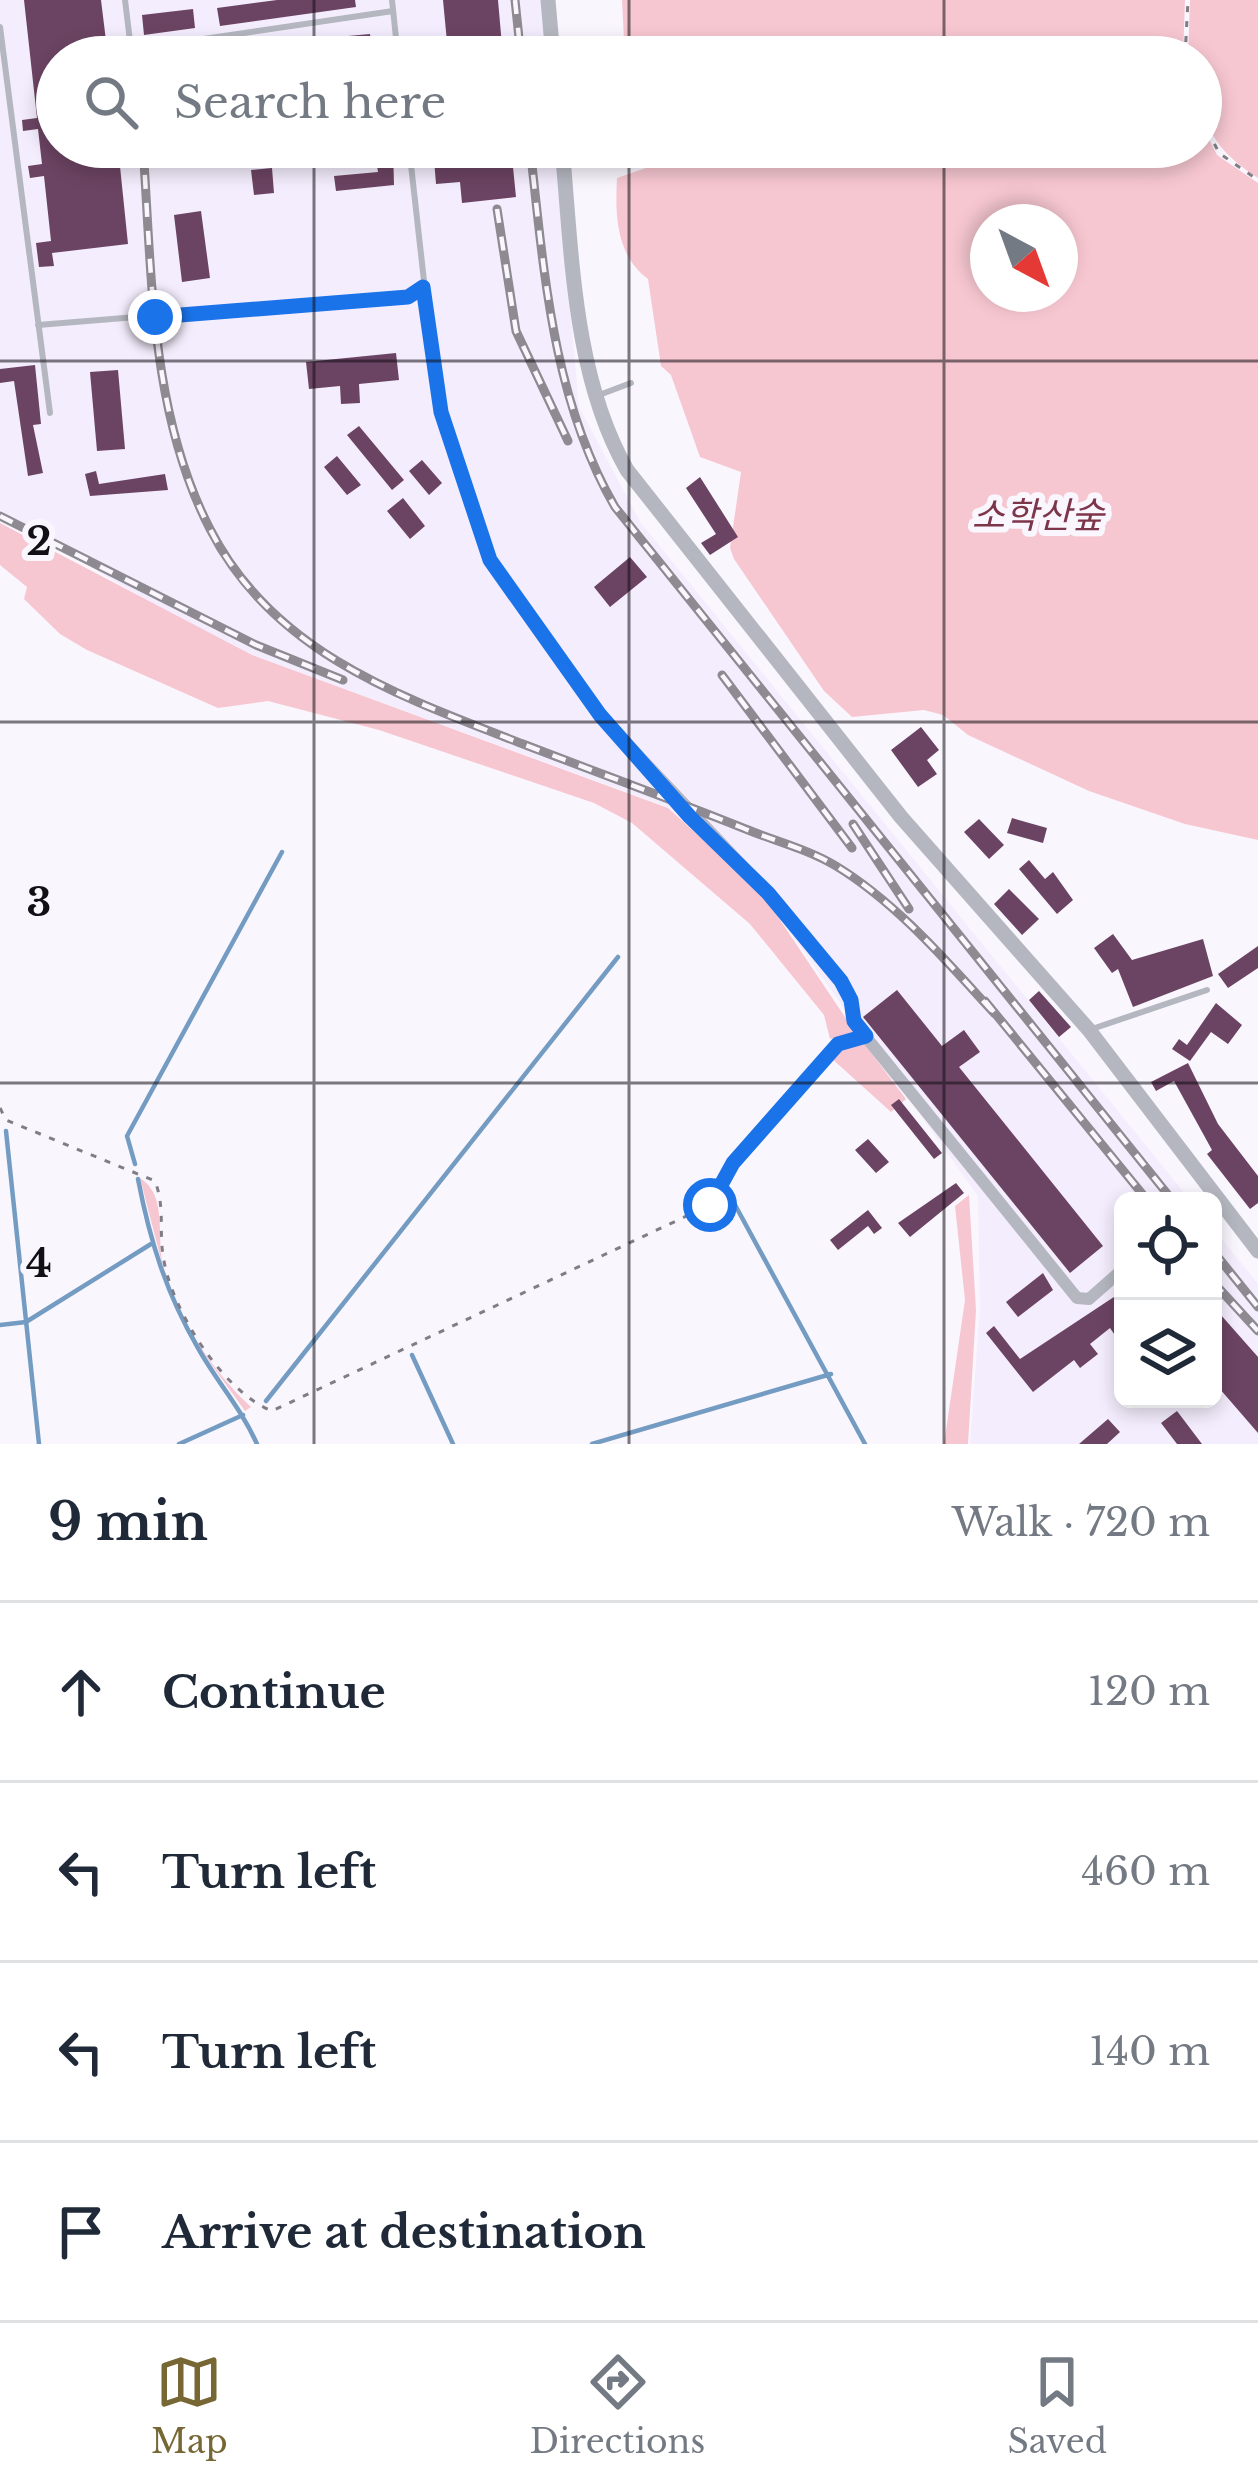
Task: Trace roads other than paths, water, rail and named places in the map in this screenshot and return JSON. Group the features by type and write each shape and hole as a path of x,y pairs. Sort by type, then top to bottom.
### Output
{"street":[{"path":"548,0 552,36"},
{"path":"565,168 596,397 627,470 694,561 901,817 1089,1030 1258,1251"},
{"path":"423,287 441,412 490,560 600,715 690,817 768,893 841,981 851,1000 854,1021 1077,1298 1089,1299 1114,1277"}],"lane":[{"path":"125,0 129,36"},
{"path":"392,0 396,36"},
{"path":"223,36 393,11"},
{"path":"0,27 50,413"},
{"path":"38,325 408,297 423,287 411,168"},
{"path":"596,397 631,383"},
{"path":"1089,1030 1207,989"}],"waterway":[{"path":"135,1164 127,1136 282,852"},
{"path":"266,1401 618,957"},
{"path":"6,1131 39,1444"},
{"path":"138,1179 168,1287 198,1348 257,1444"},
{"path":"728,1192 865,1444"},
{"path":"0,1325 26,1322 151,1244"},
{"path":"412,1355 453,1444"},
{"path":"592,1444 831,1374"},
{"path":"179,1444 243,1415"}],"railway":[{"path":"515,0 519,36"},
{"path":"144,168 157,342 175,438 210,529 237,572 268,608 344,665 431,708 836,866 900,915 995,1014"},
{"path":"532,168 546,287 564,378 577,422 615,507 1166,1192"},
{"path":"497,209 516,331 568,441"},
{"path":"0,516 256,645 343,680"},
{"path":"722,675 852,848"},
{"path":"853,824 909,909"},
{"path":"985,1001 1141,1192"},
{"path":"1222,1262 1258,1307"},
{"path":"1222,1292 1258,1331"}],"park label":[{"name":"소학산숲","path":"1038,515"}]}
